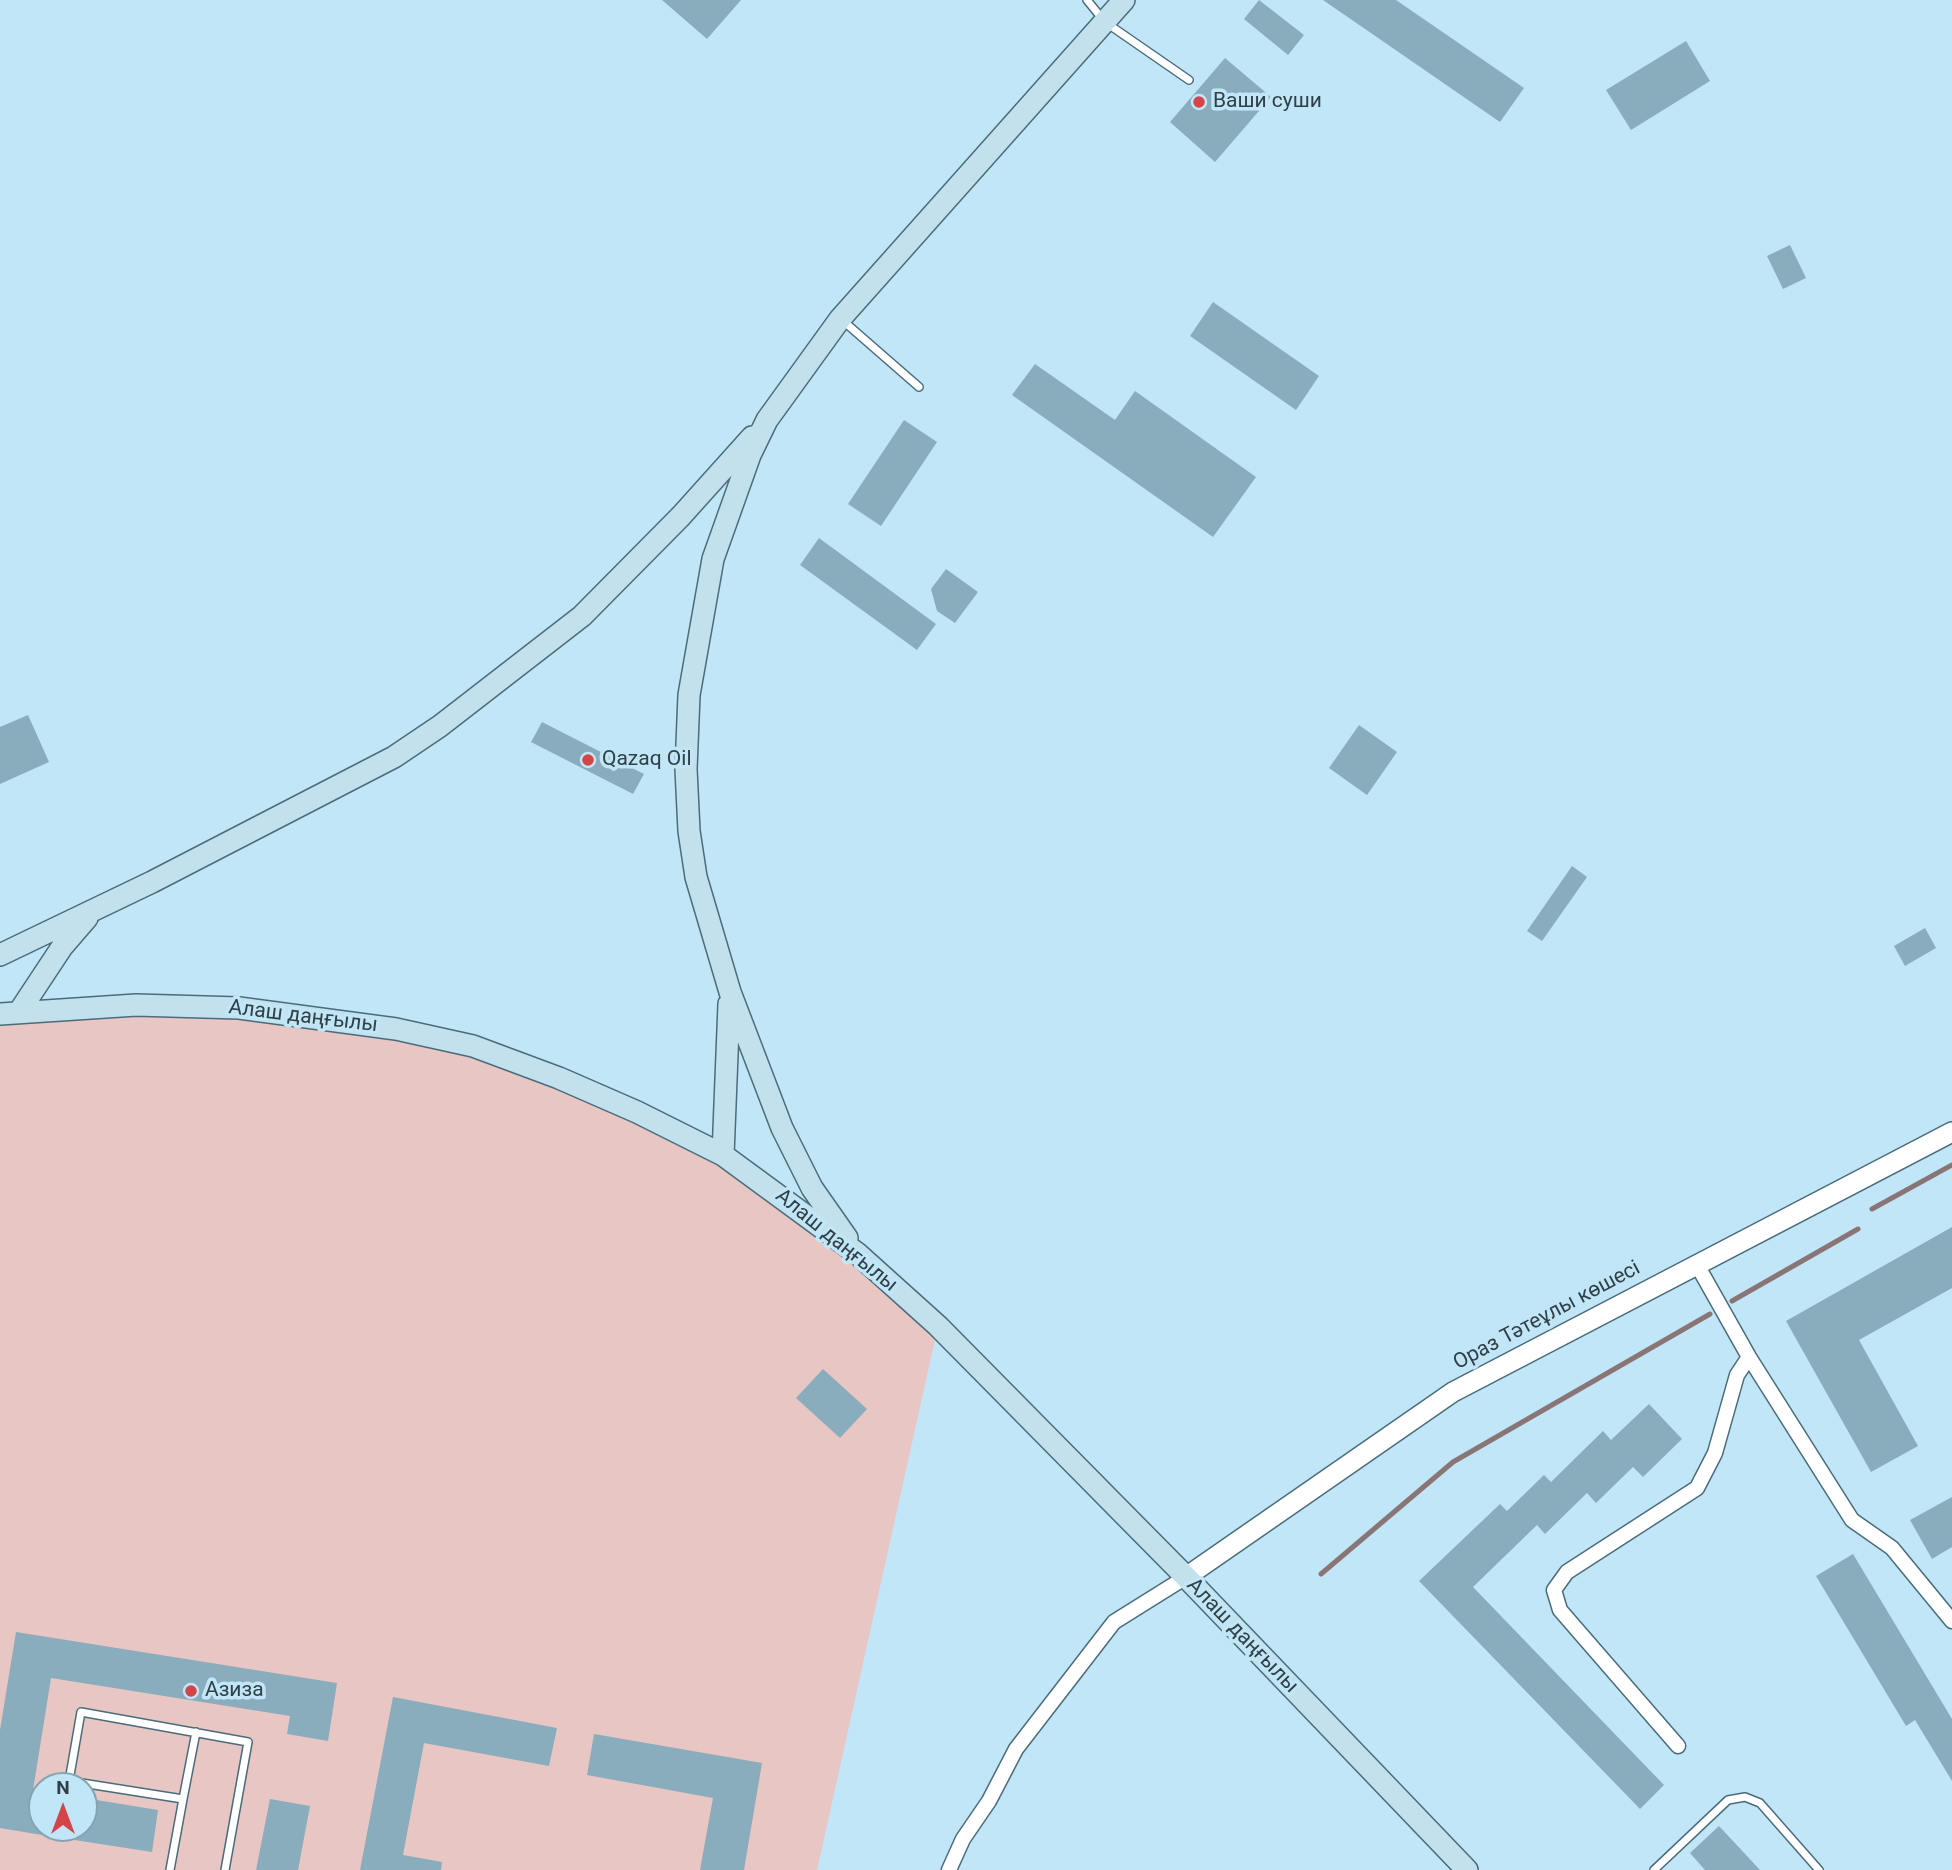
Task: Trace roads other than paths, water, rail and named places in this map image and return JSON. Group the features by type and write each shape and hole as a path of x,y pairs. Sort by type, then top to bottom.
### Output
{"main road":[{"path":"0,955 93,911 394,757 440,726 582,616 681,516 767,420 840,319 1124,0"},
{"path":"767,420 750,455 713,559 689,695 686,769 689,831 696,877 730,992 811,1188 858,1254"},
{"path":"10,1013 93,911"},
{"path":"723,1155 730,992"},
{"name":"Алаш даңғылы","path":"10,1013 136,1005 239,1008 396,1029 473,1046 559,1078 637,1111 723,1155 858,1254 938,1326 1186,1577 1466,1870"}],"street":[{"name":"Ораз Тәтеұлы көшесі","path":"1186,1577 1453,1392 1696,1263 1952,1132"},
{"path":"1696,1263 1749,1356 1852,1520 1892,1548 1952,1620"},
{"path":"1678,1746 1560,1610 1554,1590 1567,1572 1697,1488 1714,1453 1737,1375 1749,1356"},
{"path":"949,1870 963,1839 989,1801 1016,1749 1114,1622 1186,1577"}],"lane":[{"path":"1087,0 1105,22 1189,80"},
{"path":"840,319 919,387"},
{"path":"183,1799 69,1782 81,1712 248,1742 225,1870"},
{"path":"170,1870 196,1732"},
{"path":"1659,1868 1728,1800 1745,1797 1760,1803 1819,1870"}],"waterway":[{"path":"1872,1209 1952,1165"},
{"path":"1732,1301 1858,1229"},
{"path":"1321,1574 1453,1462 1710,1314"}],"place":[{"name":"Ваши суши","path":"1199,102"},
{"name":"Qazaq Oil","path":"588,760"},
{"name":"Азиза","path":"191,1691"}]}
